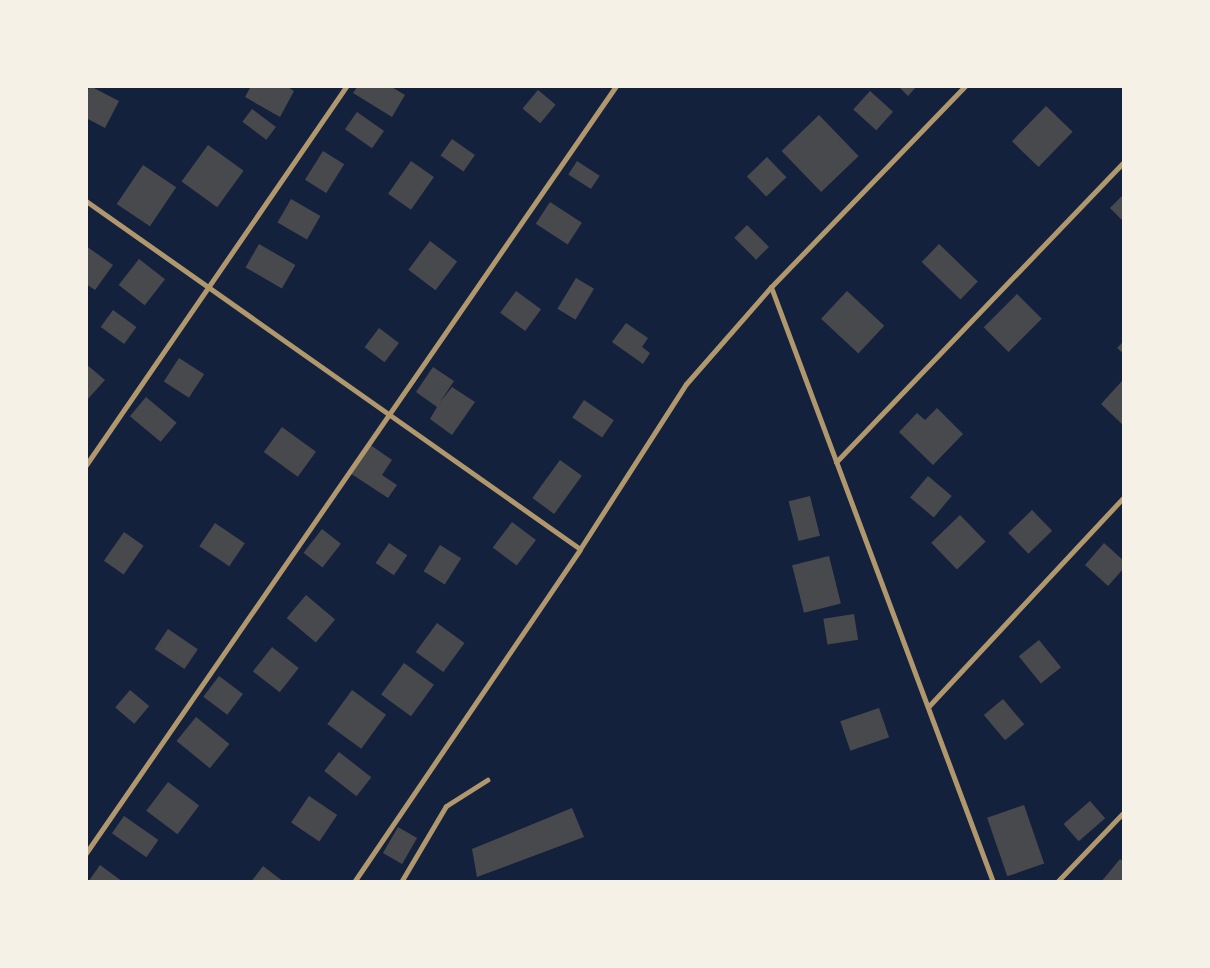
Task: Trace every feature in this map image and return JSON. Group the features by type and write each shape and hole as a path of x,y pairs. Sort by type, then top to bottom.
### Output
{"street":[{"path":"86,465 346,86"},
{"path":"86,853 616,86"},
{"path":"354,882 580,549 686,384 771,287 965,86"},
{"path":"836,462 1124,162"},
{"path":"86,201 580,549"},
{"path":"771,287 993,882"},
{"path":"928,707 1124,497"},
{"path":"401,882 446,806 487,780"},
{"path":"1058,882 1124,812"}],"building":[{"path":"90,86 119,101 105,128 86,118 86,94"},
{"path":"251,86 286,86 294,91 280,117 245,97"},
{"path":"358,86 390,86 405,95 392,117 353,93"},
{"path":"898,86 917,86 908,96"},
{"path":"538,90 556,105 540,123 523,108"},
{"path":"870,91 893,112 876,130 853,110"},
{"path":"1046,106 1073,132 1039,167 1012,141"},
{"path":"252,109 276,127 266,140 242,122"},
{"path":"357,112 384,131 372,148 345,129"},
{"path":"819,115 859,156 821,192 782,151"},
{"path":"452,139 475,155 463,171 441,155"},
{"path":"208,145 244,171 217,207 182,181"},
{"path":"323,151 344,164 326,193 305,180"},
{"path":"767,157 786,177 766,197 747,176"},
{"path":"411,161 434,177 411,210 388,194"},
{"path":"577,161 600,176 591,189 568,174"},
{"path":"143,165 176,187 150,226 117,204"},
{"path":"1124,194 1124,222 1110,208"},
{"path":"291,199 320,216 307,239 278,222"},
{"path":"550,202 582,223 568,245 536,224"},
{"path":"747,225 769,247 756,260 734,238"},
{"path":"430,241 457,261 435,290 408,270"},
{"path":"259,244 295,265 282,288 246,267"},
{"path":"939,244 978,282 960,299 922,262"},
{"path":"86,246 113,265 95,290 86,284"},
{"path":"139,259 165,279 145,305 119,285"},
{"path":"576,278 594,289 575,320 557,309"},
{"path":"516,291 541,309 525,331 500,313"},
{"path":"847,291 884,326 858,354 821,319"},
{"path":"1017,294 1042,319 1009,352 984,327"},
{"path":"113,310 136,327 124,344 101,327"},
{"path":"626,323 648,338 642,347 650,353 643,364 612,342"},
{"path":"379,328 399,343 385,362 365,347"},
{"path":"1124,341 1124,354 1117,348"},
{"path":"179,358 204,374 189,398 164,381"},
{"path":"86,364 105,380 87,400 86,399"},
{"path":"433,367 454,381 440,402 452,387 475,402 452,435 430,419 437,407 416,392"},
{"path":"1122,381 1124,383 1124,426 1101,404"},
{"path":"146,397 177,423 161,442 130,416"},
{"path":"584,400 614,420 602,438 572,417"},
{"path":"937,408 963,434 933,465 899,432 917,413 925,420"},
{"path":"282,427 316,452 298,477 264,452"},
{"path":"369,444 392,460 382,475 397,485 388,498 350,473"},
{"path":"560,460 582,476 554,514 532,498"},
{"path":"928,476 952,496 934,517 910,497"},
{"path":"810,496 820,536 799,541 789,501"},
{"path":"1032,510 1052,531 1028,554 1008,533"},
{"path":"960,515 986,542 957,569 931,543"},
{"path":"512,522 536,540 517,566 493,548"},
{"path":"215,523 245,543 229,566 199,546"},
{"path":"322,529 341,544 322,567 304,553"},
{"path":"124,532 144,546 124,574 104,561"},
{"path":"389,543 407,555 394,575 376,563"},
{"path":"1104,543 1124,561 1124,568 1108,586 1085,565"},
{"path":"440,545 461,558 445,585 424,571"},
{"path":"829,556 841,604 804,613 792,565"},
{"path":"306,595 335,619 316,642 287,618"},
{"path":"854,614 858,640 827,645 823,619"},
{"path":"437,623 465,643 443,672 416,652"},
{"path":"168,629 198,649 184,669 155,649"},
{"path":"1039,640 1061,667 1041,684 1019,656"},
{"path":"272,647 299,668 280,692 253,671"},
{"path":"404,663 434,685 411,716 381,695"},
{"path":"219,676 243,694 227,715 203,697"},
{"path":"130,690 149,706 134,724 115,708"},
{"path":"352,690 386,715 361,749 327,724"},
{"path":"1003,699 1024,724 1005,740 984,715"},
{"path":"879,708 889,737 850,751 840,721"},
{"path":"196,717 229,744 210,768 176,741"},
{"path":"339,752 371,777 357,796 324,771"},
{"path":"168,782 199,805 177,834 146,811"},
{"path":"309,796 337,815 319,842 291,823"},
{"path":"1090,801 1105,818 1079,841 1064,824"},
{"path":"1024,805 1044,864 1007,876 987,818"},
{"path":"572,808 584,837 477,877 472,849"},
{"path":"124,816 158,840 146,857 112,833"},
{"path":"398,827 417,838 402,864 383,853"},
{"path":"1120,859 1124,862 1124,882 1101,882"},
{"path":"100,865 123,882 88,882"},
{"path":"263,866 284,882 251,882"}]}
